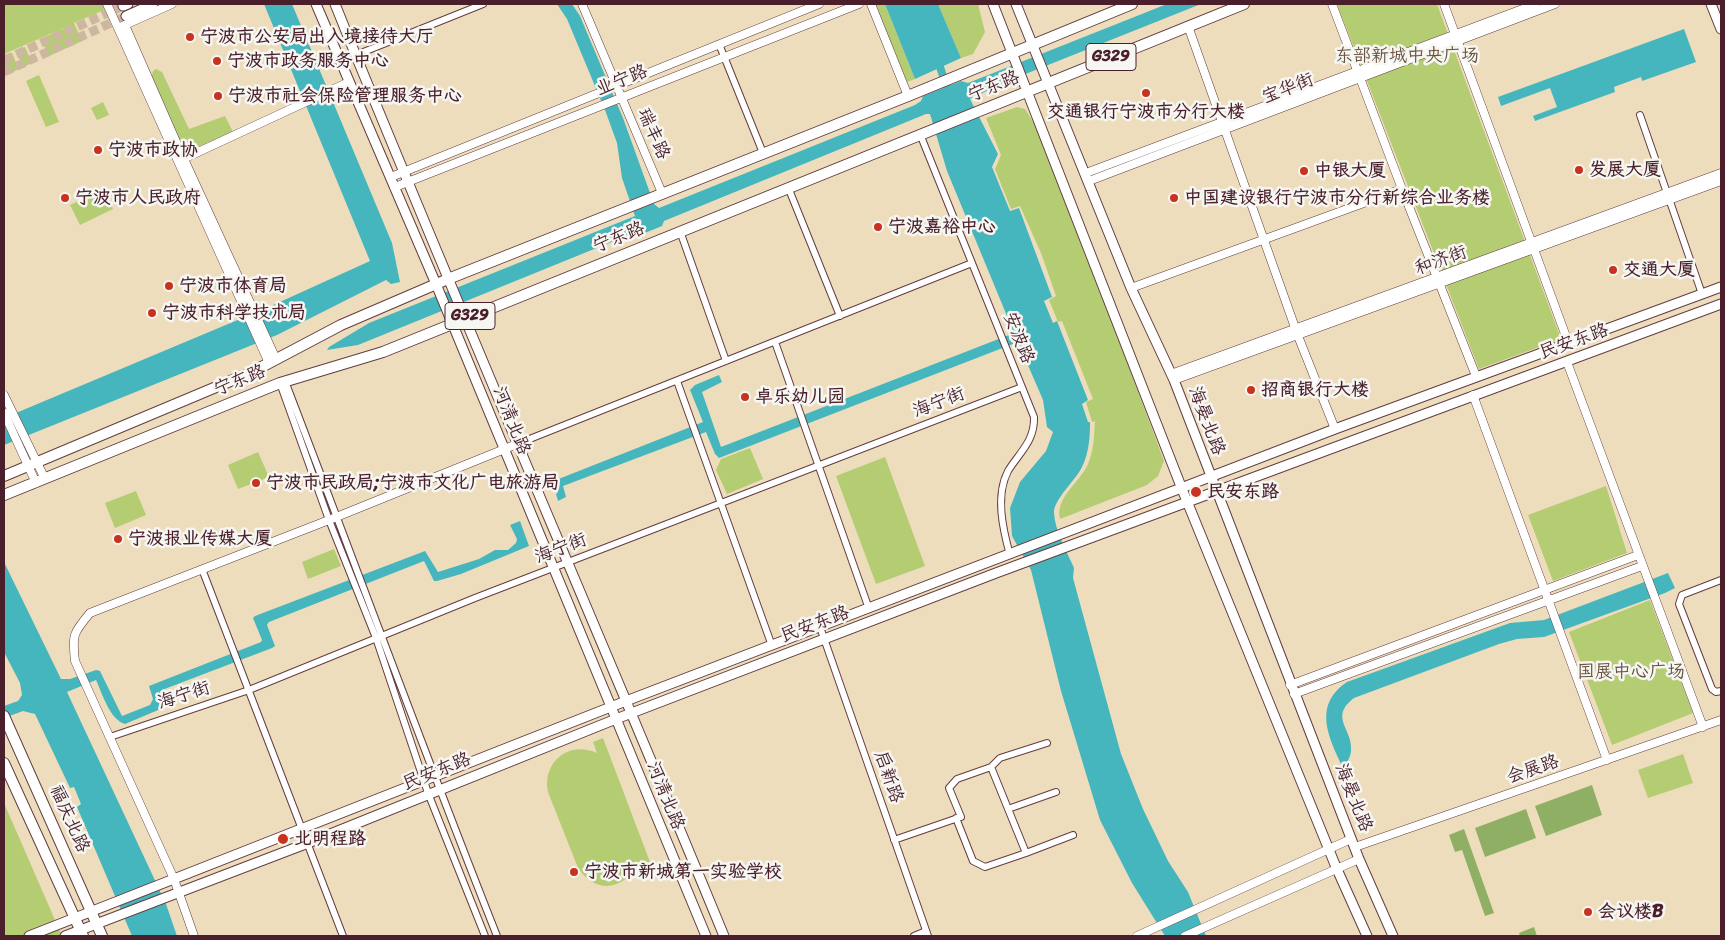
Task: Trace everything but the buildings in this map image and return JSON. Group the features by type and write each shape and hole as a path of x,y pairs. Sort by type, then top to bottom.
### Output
{"main road":[{"path":"123,23 153,4"},
{"name":"河清北路","path":"316,4 453,323 706,936"},
{"name":"河清北路","path":"335,4 448,279 626,702 632,712 724,936"},
{"path":"993,4 1182,489 1336,868 1367,936"},
{"name":"海晏北路","path":"1016,4 1131,288 1172,377 1359,859 1393,936"},
{"name":"宁东路","path":"4,476 273,361 341,325 436,284 908,96 1132,4"},
{"name":"宁东路","path":"4,496 283,382 383,352 1244,4"},
{"path":"1712,4 1721,29"},
{"name":"民安东路","path":"29,936 612,707 1335,429 1721,287"},
{"name":"民安东路","path":"65,936 82,933 117,916 308,843 632,712 1032,559 1721,304"},
{"name":"福庆北路","path":"4,716 102,936"},
{"name":"福庆北路","path":"4,763 82,933"}],"street":[{"path":"107,4 123,23 182,162 273,361"},
{"path":"123,23 172,4"},
{"path":"356,55 482,4"},
{"name":"瑞丰路","path":"582,4 662,193"},
{"name":"业宁路","path":"391,177 819,4"},
{"name":"业宁路","path":"395,187 859,4"},
{"path":"871,4 908,96"},
{"path":"1332,4 1402,189 1476,376"},
{"path":"1444,4 1568,342"},
{"name":"宝华街","path":"1457,38 1536,4"},
{"name":"宝华街","path":"1087,177 1457,38 1555,4"},
{"path":"1188,26 1263,240 1335,429"},
{"path":"719,44 763,153"},
{"path":"182,162 350,84"},
{"path":"1640,115 1702,294"},
{"name":"安波路","path":"920,134 1034,417 1034,424 1027,445 1005,478 1002,520 1010,555"},
{"name":"和济街","path":"1172,377 1668,197 1721,173"},
{"name":"和济街","path":"1668,197 1721,182"},
{"path":"788,187 840,316"},
{"path":"1131,288 1402,189"},
{"path":"680,231 726,361"},
{"path":"194,936 174,879 75,661 72,638 90,613 333,519 972,263"},
{"path":"775,342 869,608"},
{"path":"1567,362 1702,727"},
{"path":"676,381 772,646"},
{"path":"283,382 333,519 497,936"},
{"name":"海宁街","path":"110,737 249,690 554,567 1022,388"},
{"path":"4,395 40,481"},
{"path":"1473,395 1607,760"},
{"path":"4,413 32,464"},
{"path":"1292,689 1638,555"},
{"path":"1292,689 1642,566"},
{"path":"202,569 343,936"},
{"path":"1721,580 1682,595 1679,604 1712,689 1716,692 1721,691"},
{"name":"启新路","path":"820,627 927,934"},
{"path":"380,637 428,793 485,936"},
{"name":"会展路","path":"1137,936 1329,848 1353,843 1607,760 1721,720"},
{"path":"894,840 961,817 949,788 957,779 991,767 1000,758 1047,743"},
{"path":"991,767 1026,852"},
{"path":"1008,809 1056,792"},
{"path":"956,818 973,861 985,867 1073,835"},
{"path":"1185,936 1359,859"},
{"path":"914,936 927,934"}],"green space":[{"path":"4,4 104,4 106,9 74,23 82,41 49,56 41,39 73,24 4,54"},
{"path":"875,4 885,4 915,79 907,82"},
{"path":"938,4 978,4 985,32 973,54 961,58"},
{"name":"东部新城中央广场","path":"1337,4 1437,4 1561,339 1479,369"},
{"path":"25,47 32,63 23,67 16,51"},
{"path":"12,53 19,69 4,76 4,56"},
{"path":"156,69 162,72 189,129 225,116 233,132 186,152 151,79 153,71"},
{"path":"39,75 59,122 46,127 26,81"},
{"path":"103,102 109,115 97,120 91,108"},
{"path":"1017,107 1025,109 1037,128 1164,461 1158,476 1147,485 1060,519 1059,511 1064,497 1088,464 1093,443 1095,421 1092,422 1086,402 1093,399 1062,321 1058,322 1049,300 1056,296 1041,253 1020,206 1011,209 995,169 1001,155 986,118"},
{"path":"104,189 113,209 80,225 70,205"},
{"path":"750,448 763,479 727,494 716,470 721,459"},
{"path":"258,452 269,477 238,489 228,465"},
{"path":"885,457 925,566 876,584 836,476"},
{"path":"1606,486 1627,553 1553,581 1528,515"},
{"path":"136,491 146,515 115,528 105,503"},
{"path":"334,549 341,566 308,579 302,562"},
{"name":"国展中心广场","path":"1650,600 1693,713 1612,745 1569,632"},
{"path":"603,738 653,870 644,873 640,862 627,878 610,886 594,883 578,868 548,792 547,781 553,763 560,756 577,749 597,753 593,742"},
{"path":"1683,754 1693,783 1648,798 1638,770"},
{"path":"1592,785 1602,815 1546,836 1535,806"},
{"path":"4,803 62,936 4,936"},
{"path":"1526,809 1536,838 1485,857 1475,828"},
{"path":"1464,829 1494,913 1485,916 1462,850 1455,852 1449,835"},
{"path":"1534,927 1537,936 1520,936 1519,933"}],"water":[{"path":"264,4 292,4 392,243 400,282 391,284 386,280 277,335 4,445 4,418 271,306 370,261"},
{"path":"557,4 572,4 580,16 623,118 654,204 659,208 915,105 921,101 923,96 961,81 968,83 1167,4 1201,4 1003,83 970,99 998,154 992,167 1010,211 1019,208 1052,297 1044,301 1053,323 1057,321 1088,400 1082,404 1088,422 1090,422 1088,451 1079,472 1057,502 1054,513 1055,520 1074,568 1073,578 1121,754 1143,809 1168,861 1188,892 1206,936 1165,936 1132,883 1100,820 1061,691 1031,570 1012,536 1010,508 1020,482 1046,451 1053,432 1047,427 1043,400 1018,342 719,458 715,454 706,432 563,486 566,497 558,501 556,494 558,492 554,482 556,480 703,422 690,390 695,385 719,375 722,382 702,392 721,447 1014,333 947,171 930,114 664,221 662,226 645,233 641,230 358,345 327,350 369,323 635,216 622,178 617,143 605,110 567,19"},
{"path":"885,4 938,4 961,58 915,79"},
{"path":"1684,29 1696,62 1642,81 1641,77 1614,87 1615,92 1535,121 1533,116 1557,107 1550,88 1501,106 1498,97"},
{"path":"520,521 529,546 461,574 437,581 434,581 424,561 269,622 267,625 275,646 162,690 160,692 163,708 125,724 111,712 96,680 67,692 166,904 177,936 132,936 77,807 81,804 74,787 70,788 35,714 23,711 4,718 4,706 18,701 22,695 20,683 4,652 4,562 61,679 70,679 96,670 100,671 122,716 150,705 153,699 149,686 261,642 262,640 253,618 255,616 425,551 438,572 479,559 495,550 508,550 516,543 517,539 510,525"},
{"path":"1668,573 1675,588 1665,593 1544,637 1517,639 1499,644 1354,698 1347,705 1342,718 1351,744 1351,752 1344,770 1329,735 1327,712 1329,702 1336,691 1347,682 1510,623 1544,620"}],"waterway":[{"path":"937,58 946,85"}],"tunnel":[{"path":"4,60 123,6"},
{"path":"4,72 126,16"}],"place":[{"name":"宁波市公安局出入境接待大厅","path":"190,37"},
{"name":"宁波市政务服务中心","path":"217,61"},
{"name":"交通银行宁波市分行大楼","path":"1146,93"},
{"name":"宁波市社会保险管理服务中心","path":"218,96"},
{"name":"宁波市政协","path":"98,150"},
{"name":"发展大厦","path":"1579,170"},
{"name":"中银大厦","path":"1304,171"},
{"name":"宁波市人民政府","path":"65,198"},
{"name":"中国建设银行宁波市分行新综合业务楼","path":"1174,198"},
{"name":"宁波嘉裕中心","path":"878,227"},
{"name":"交通大厦","path":"1613,270"},
{"name":"宁波市体育局","path":"169,286"},
{"name":"宁波市科学技术局","path":"152,313"},
{"name":"招商银行大楼","path":"1251,390"},
{"name":"卓乐幼儿园","path":"745,397"},
{"name":"宁波市民政局;宁波市文化广电旅游局","path":"256,483"},
{"name":"民安东路","path":"1196,492"},
{"name":"宁波报业传媒大厦","path":"118,539"},
{"name":"北明程路","path":"283,839"},
{"name":"宁波市新城第一实验学校","path":"574,872"},
{"name":"会议楼B","path":"1588,912"}]}
